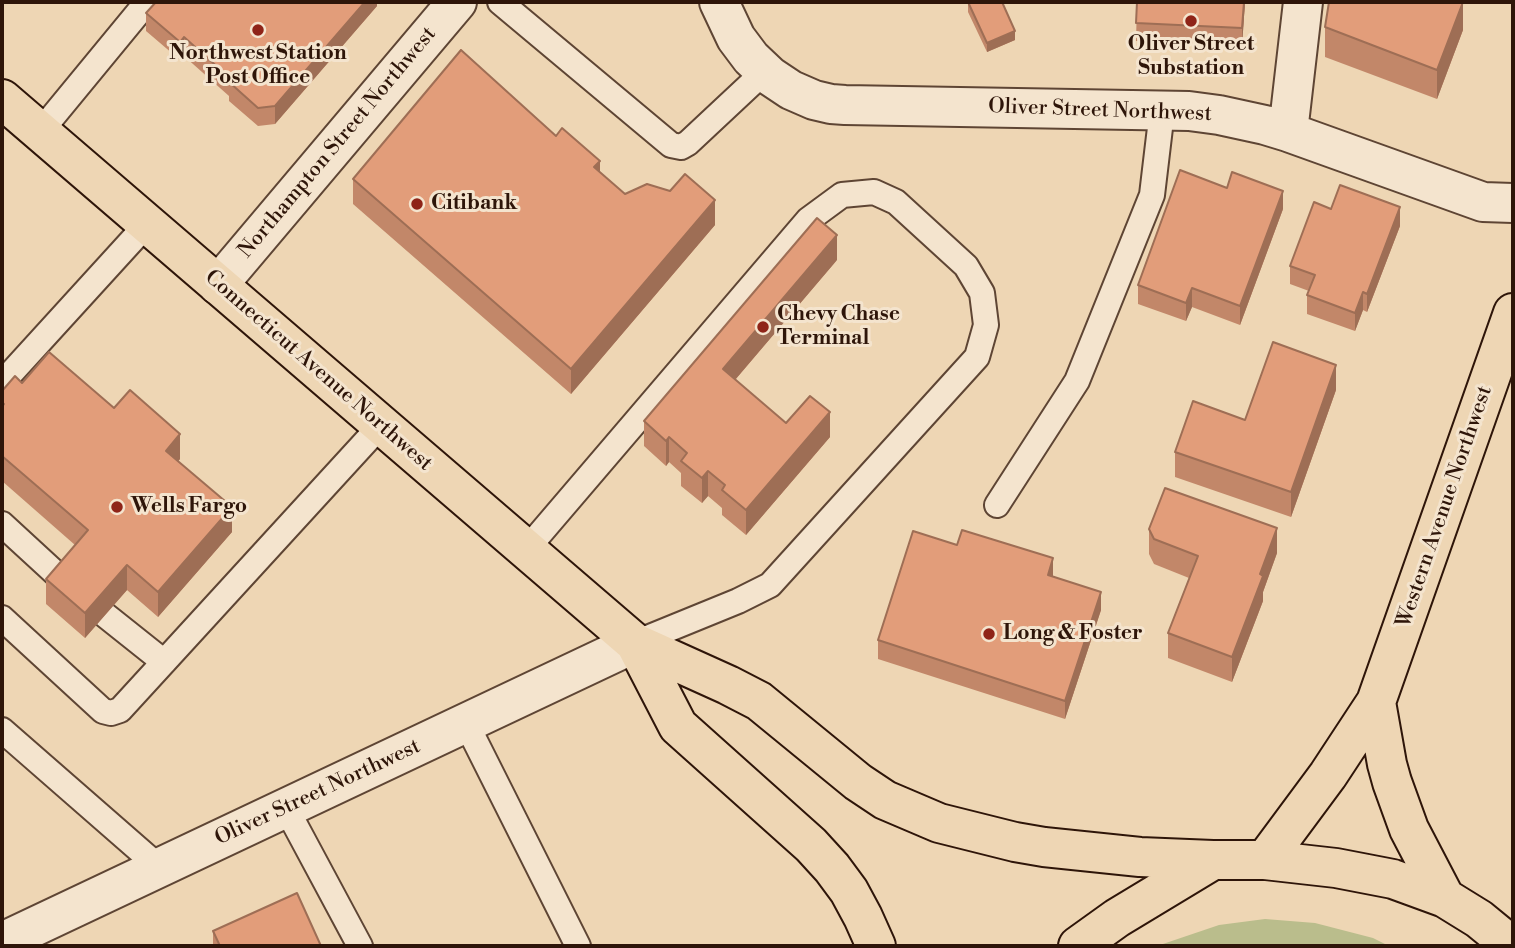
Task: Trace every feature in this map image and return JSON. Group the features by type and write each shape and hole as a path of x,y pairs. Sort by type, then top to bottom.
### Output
{"main road":[{"name":"Connecticut Avenue Northwest","path":"2,99 635,643 759,701 858,782 885,800 939,823 1044,847 1140,857 1265,860 1393,878 1445,898 1479,919 1512,946"},
{"name":"Western Avenue Northwest","path":"1265,860 1328,775 1376,702 1513,313"},
{"name":"Connecticut Avenue Northwest","path":"635,643 678,726 811,845 832,868 859,908 876,946"},
{"name":"Western Avenue Northwest","path":"1376,702 1392,782 1409,829 1445,898"},
{"path":"1078,946 1117,918 1213,860"}],"street":[{"name":"Northampton Street Northwest","path":"218,285 457,2"},
{"name":"Oliver Street Northwest","path":"719,2 736,38 751,58 791,90 814,100 831,104 1189,111 1219,115 1288,132 1483,202 1513,203"},
{"path":"1288,132 1303,2"},
{"name":"Oliver Street Northwest","path":"2,942 635,643"}],"lane":[{"path":"40,132 147,2"},
{"path":"500,2 671,145 681,148 765,71"},
{"path":"997,505 1077,381 1152,195 1161,111"},
{"path":"526,550 808,220 842,195 874,192 896,202 967,265 982,293 986,325 977,357 770,585 635,643"},
{"path":"2,383 147,224"},
{"path":"2,618 103,711 111,713 120,710 381,425"},
{"path":"2,524 65,582"},
{"path":"105,615 164,662"},
{"path":"466,723 578,946"},
{"path":"2,730 160,868"},
{"path":"286,808 360,946"}],"green space":[{"path":"1265,919 1315,923 1373,938 1389,946 1157,946 1219,925"}],"building":[{"path":"156,2 365,2 275,106 258,108 229,82 231,79 184,37 180,42 146,13"},
{"path":"968,2 1002,2 1015,31 987,43"},
{"path":"1137,2 1244,2 1242,28 1136,23"},
{"path":"1329,2 1463,2 1437,70 1325,27"},
{"path":"461,50 556,136 562,128 600,161 594,167 625,194 647,184 670,191 685,174 715,200 571,369 353,179"},
{"path":"1180,170 1227,188 1232,172 1283,191 1240,306 1192,288 1186,303 1138,285"},
{"path":"1340,185 1400,207 1367,294 1363,292 1355,313 1307,295 1315,275 1290,266 1314,202 1331,209"},
{"name":"Chevy Chase Terminal","path":"817,218 837,235 723,369 786,423 810,396 830,412 746,510 722,490 725,485 708,471 702,478 681,461 687,453 669,437 666,441 644,421"},
{"path":"1273,342 1336,365 1291,492 1175,452 1193,401 1245,420"},
{"name":"Wells Fargo","path":"49,352 114,408 130,390 180,434 166,451 232,507 158,592 127,565 85,613 46,579 88,530 2,456 2,391 15,376 22,383"},
{"path":"1165,488 1277,528 1260,574 1263,576 1232,657 1168,633 1198,556 1154,539 1149,529"},
{"name":"Long & Foster","path":"962,530 1053,558 1048,575 1101,592 1065,701 878,640 913,531 957,545"},
{"path":"297,893 321,946 220,946 213,931"}],"place":[{"name":"Oliver Street Substation","path":"1191,21"},
{"name":"Northwest Station Post Office","path":"258,30"},
{"name":"Citibank","path":"417,204"},
{"name":"Chevy Chase Terminal","path":"763,327"},
{"name":"Wells Fargo","path":"117,507"},
{"name":"Long & Foster","path":"989,634"}]}
